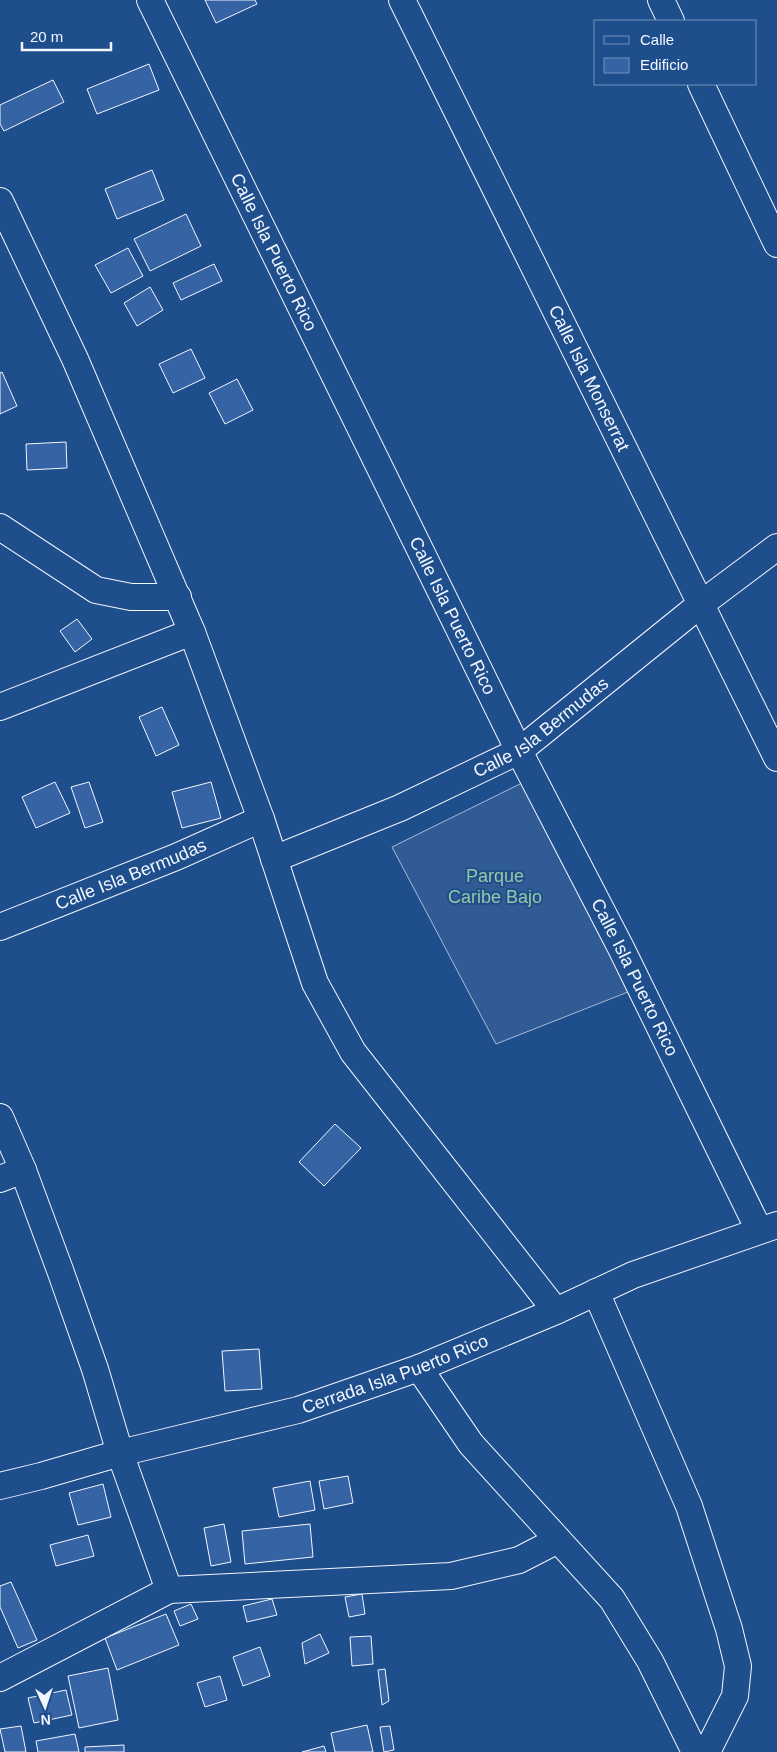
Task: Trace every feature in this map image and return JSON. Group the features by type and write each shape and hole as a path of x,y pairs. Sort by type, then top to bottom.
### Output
{"street":[{"name":"Calle Isla Puerto Rico","path":"150,0 519,751 768,1228"},
{"name":"Calle Isla Monserrat","path":"402,0 777,758"},
{"path":"661,0 671,20"},
{"path":"701,85 777,244"},
{"path":"0,201 75,359 192,632 261,819 315,983 353,1052 556,1311"},
{"path":"0,527 96,590 131,597 178,598"},
{"name":"Calle Isla Bermudas","path":"274,859 400,808 519,751 701,604 777,547"},
{"path":"0,707 192,632"},
{"name":"Calle Isla Bermudas","path":"0,927 176,857 261,819"},
{"path":"0,1117 12,1174 95,1369 120,1453 169,1590"},
{"name":"Cerrada Isla Puerto Rico","path":"0,1486 120,1453 298,1410 419,1368 634,1276 768,1228"},
{"path":"596,1292 689,1506 729,1629 738,1666 735,1696 707,1752"},
{"path":"419,1368 471,1444 612,1599 650,1660 696,1752"},
{"path":"0,1678 169,1590 451,1576 519,1560 558,1540"}],"shaded area":[{"name":"Parque Caribe Bajo","path":"524,782 633,990 496,1044 392,847"}],"building":[{"path":"205,0 255,0 257,4 216,23"},
{"path":"149,64 159,90 97,114 87,89"},
{"path":"53,80 64,102 4,131 0,124 0,105"},
{"path":"152,170 164,200 117,219 105,189"},
{"path":"186,214 201,246 150,271 134,239"},
{"path":"128,248 143,276 111,293 95,265"},
{"path":"214,264 222,281 181,300 173,283"},
{"path":"150,287 163,310 137,326 124,303"},
{"path":"191,349 205,378 173,393 159,364"},
{"path":"2,372 17,406 0,414 0,373"},
{"path":"237,379 253,410 225,424 209,393"},
{"path":"66,442 67,468 27,470 26,444"},
{"path":"77,619 92,639 75,652 60,631"},
{"path":"162,707 179,745 156,756 139,717"},
{"path":"55,782 70,813 36,828 22,797"},
{"path":"89,782 103,822 85,828 71,787"},
{"path":"211,782 221,818 182,828 172,792"},
{"path":"335,1124 361,1148 324,1186 299,1162"},
{"path":"259,1349 262,1389 225,1391 222,1351"},
{"path":"348,1476 353,1503 324,1509 319,1481"},
{"path":"310,1481 315,1510 279,1517 273,1488"},
{"path":"103,1484 111,1517 78,1525 69,1493"},
{"path":"224,1524 231,1562 211,1566 204,1528"},
{"path":"310,1524 313,1557 245,1564 242,1531"},
{"path":"88,1535 94,1556 56,1566 50,1545"},
{"path":"11,1582 37,1640 18,1648 0,1607 0,1586"},
{"path":"362,1594 365,1614 349,1617 345,1597"},
{"path":"272,1599 277,1615 247,1622 243,1606"},
{"path":"191,1604 198,1619 180,1626 174,1611"},
{"path":"166,1614 179,1645 117,1670 105,1638"},
{"path":"320,1634 329,1653 305,1664 302,1643"},
{"path":"371,1636 373,1664 352,1666 350,1637"},
{"path":"260,1647 270,1676 243,1686 233,1657"},
{"path":"108,1668 118,1720 79,1728 68,1676"},
{"path":"385,1669 389,1701 382,1705 378,1670"},
{"path":"220,1676 227,1700 205,1707 197,1683"},
{"path":"66,1690 72,1715 34,1723 28,1698"},
{"path":"367,1725 373,1752 335,1752 331,1733"},
{"path":"21,1726 26,1752 5,1752 0,1729"},
{"path":"390,1726 394,1750 384,1752 380,1727"},
{"path":"75,1734 79,1752 38,1752 36,1741"},
{"path":"124,1745 124,1752 85,1752 85,1747"},
{"path":"324,1746 326,1752 302,1752"}]}
